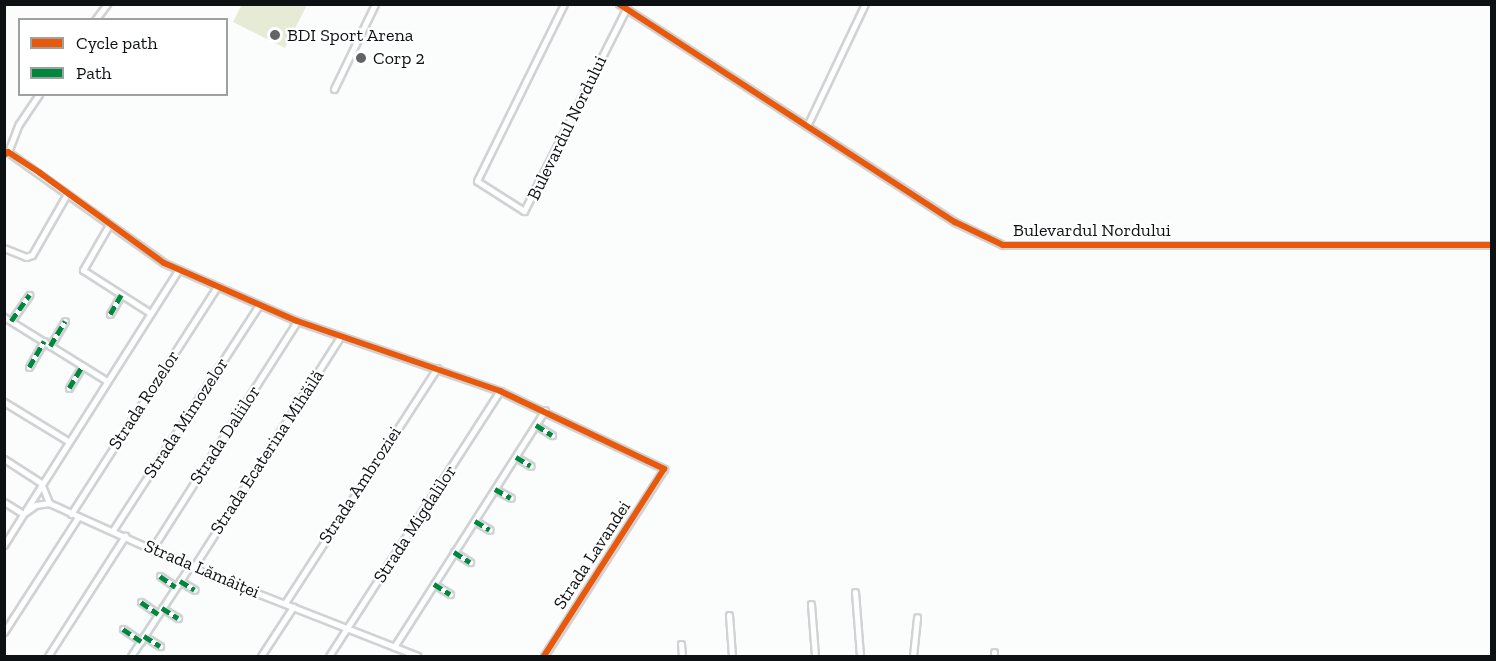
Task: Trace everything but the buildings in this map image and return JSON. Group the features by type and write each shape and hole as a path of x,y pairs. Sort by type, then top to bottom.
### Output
{"street":[{"path":"97,18 107,4"},
{"path":"334,89 375,4"},
{"name":"Bulevardul Nordului","path":"564,4 477,181 523,211 626,9"},
{"name":"Bulevardul Nordului","path":"619,4 955,222 1003,245 1491,245"},
{"path":"807,126 864,4"},
{"path":"38,96 6,149 149,254 297,321 437,368 545,410 393,647"},
{"path":"4,248 26,257 32,255 67,194"},
{"path":"109,225 83,270 150,313"},
{"path":"4,545 41,483 179,269"},
{"name":"Strada Rozelor","path":"71,514 218,287"},
{"path":"11,321 28,295"},
{"path":"110,314 121,295"},
{"name":"Strada Mimozelor","path":"113,531 259,305"},
{"path":"4,317 107,381"},
{"path":"50,346 65,321"},
{"name":"Strada Daliilor","path":"152,549 297,321"},
{"name":"Strada Ecaterina Mihăilă","path":"131,657 340,337"},
{"path":"28,366 44,341"},
{"path":"69,388 82,366"},
{"name":"Strada Ambroziei","path":"285,603 437,368"},
{"name":"Strada Migdalilor","path":"329,657 500,391"},
{"path":"4,402 68,441"},
{"name":"Strada Lavandei","path":"544,657 664,469 545,410"},
{"path":"536,425 552,435"},
{"path":"516,457 531,466"},
{"path":"4,459 41,483 49,504 36,505 23,514"},
{"path":"495,489 511,498"},
{"path":"4,502 23,514"},
{"name":"Strada Lămâiței","path":"49,504 191,567 417,657"},
{"path":"4,632 78,517"},
{"path":"475,521 490,530"},
{"path":"48,657 125,536"},
{"path":"454,552 470,562"},
{"path":"160,576 176,587"},
{"path":"180,581 195,590"},
{"path":"434,584 450,594"},
{"path":"855,592 860,657"},
{"path":"141,602 158,614"},
{"path":"811,604 815,657"},
{"path":"261,657 293,607"},
{"path":"162,608 178,618"},
{"path":"729,615 732,657"},
{"path":"913,657 917,617"},
{"path":"123,629 160,645"},
{"path":"681,644 682,657"}],"green space":[{"name":"BDI Sport Arena","path":"242,4 307,5 285,48 233,22"}],"marked path":[{"path":"11,321 29,295"},
{"path":"110,314 121,295"},
{"path":"50,346 65,321"},
{"path":"29,367 44,341"},
{"path":"69,388 82,366"},
{"path":"536,425 552,435"},
{"path":"516,457 531,466"},
{"path":"495,489 511,498"},
{"path":"475,521 490,530"},
{"path":"454,552 470,562"},
{"path":"160,576 176,587"},
{"path":"180,581 195,590"},
{"path":"434,584 450,594"},
{"path":"141,602 158,614"},
{"path":"162,608 178,618"},
{"path":"123,629 141,641"},
{"path":"144,636 160,646"}],"cycle path":[{"path":"619,4 955,222 1003,245 1492,245"},
{"path":"4,155 8,152 40,173 164,263 297,321 500,391 664,469 544,656"}],"place":[{"name":"BDI Sport Arena","path":"275,35"},
{"name":"Corp 2","path":"361,58"}]}
